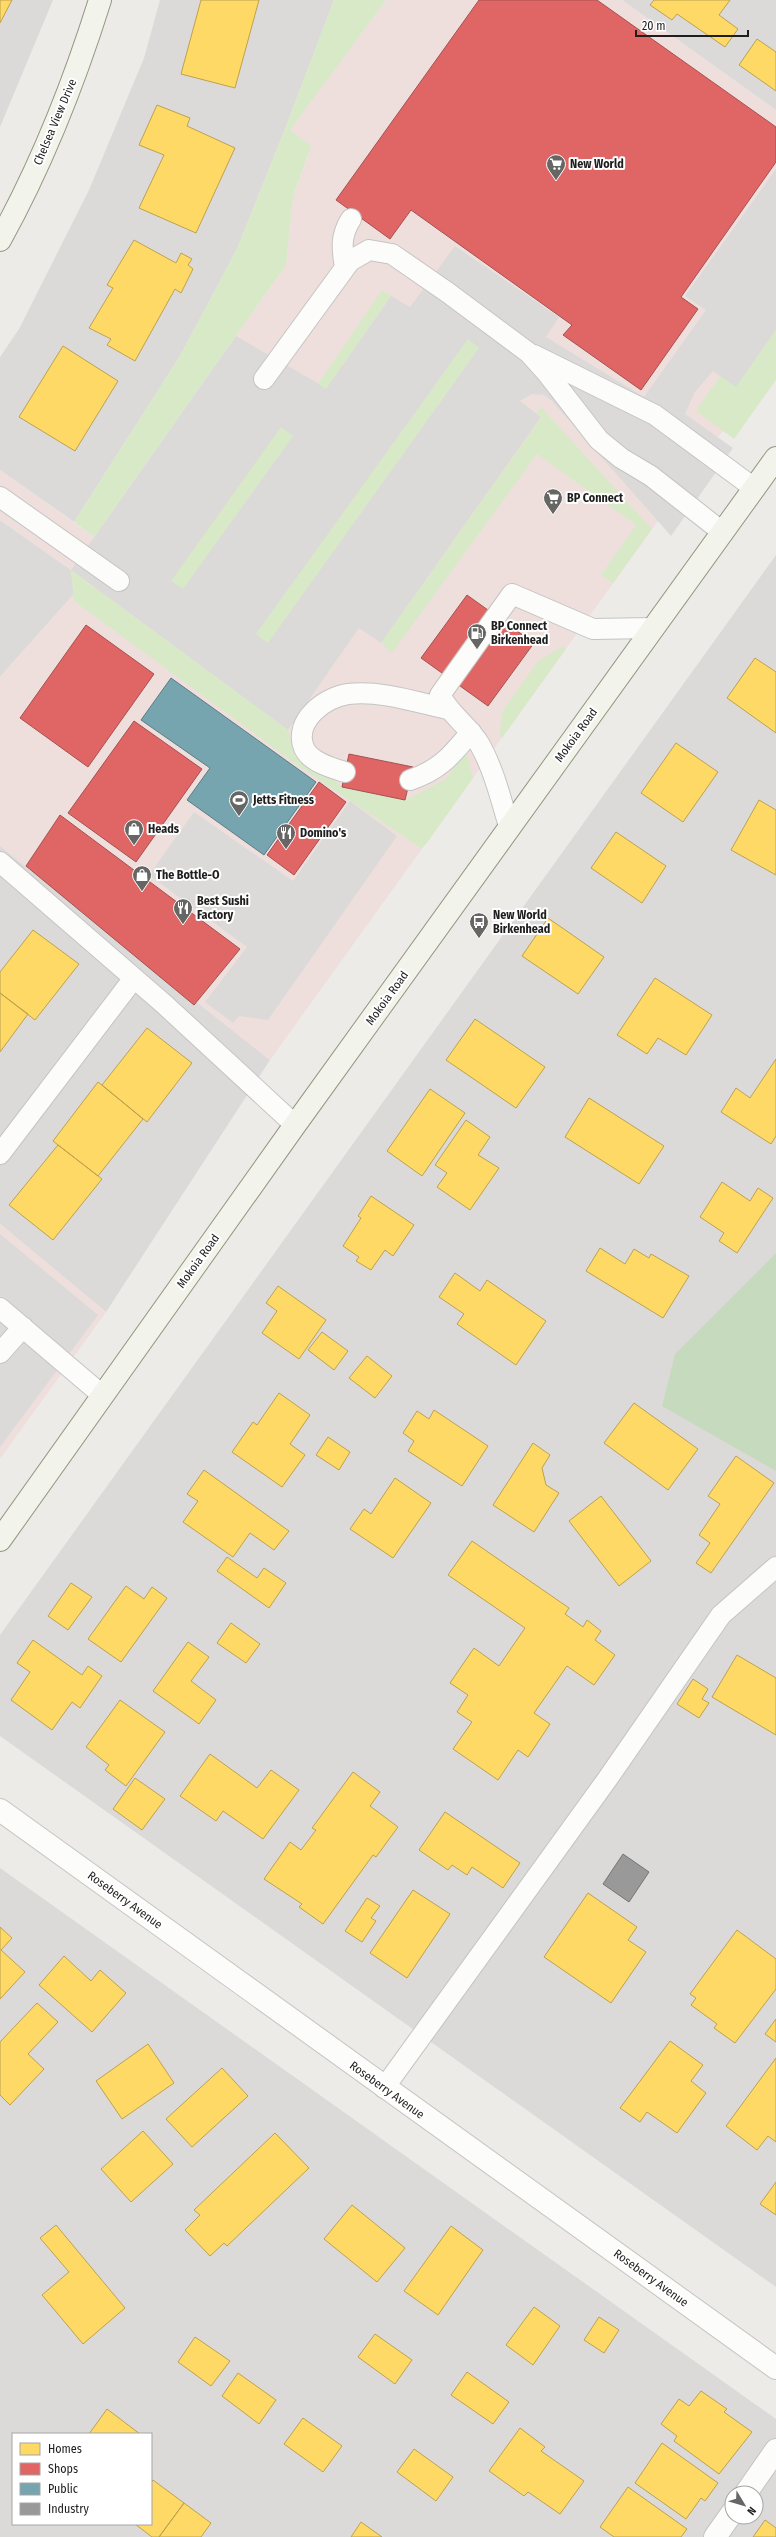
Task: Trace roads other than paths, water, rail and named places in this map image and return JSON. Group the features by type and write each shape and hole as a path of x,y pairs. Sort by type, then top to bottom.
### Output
{"main road":[{"name":"Chelsea View Drive","path":"0,240 19,206 76,76 100,0"},
{"name":"Mokoia Road","path":"0,1540 509,826 653,628 721,531 776,458"}],"street":[{"name":"Roseberry Avenue","path":"0,1810 384,2088 776,2368"},
{"path":"752,2485 776,2450"},
{"path":"715,2537 724,2524"}],"lane":[{"path":"345,268 341,246 343,232 351,219"},
{"path":"264,379 350,261 368,250 392,254 447,292 529,353 655,415 754,488"},
{"path":"529,353 547,373 599,440 621,458 651,476 721,531"},
{"path":"0,497 119,581"},
{"path":"509,826 491,770 480,745 471,732 447,708 440,695 512,594 593,629 653,628"},
{"path":"345,772 313,758 304,748 302,732 308,717 325,702 335,696 367,693 447,708"},
{"path":"410,780 436,769 446,761 471,732"},
{"path":"0,862 134,978 295,1125"},
{"path":"0,1154 134,978"},
{"path":"0,1308 102,1395"},
{"path":"0,1353 23,1327"},
{"path":"384,2088 606,1781 721,1615 776,1567"}],"place":[{"name":"New World","path":"556,181"},
{"name":"BP Connect","path":"553,515"},
{"name":"BP Connect Birkenhead","path":"477,650"},
{"name":"Jetts Fitness","path":"239,817"},
{"name":"Heads","path":"134,846"},
{"name":"Domino's","path":"286,850"},
{"name":"The Bottle-O","path":"142,892"},
{"name":"Best Sushi Factory","path":"183,925"},
{"name":"New World Birkenhead","path":"479,939"}]}
